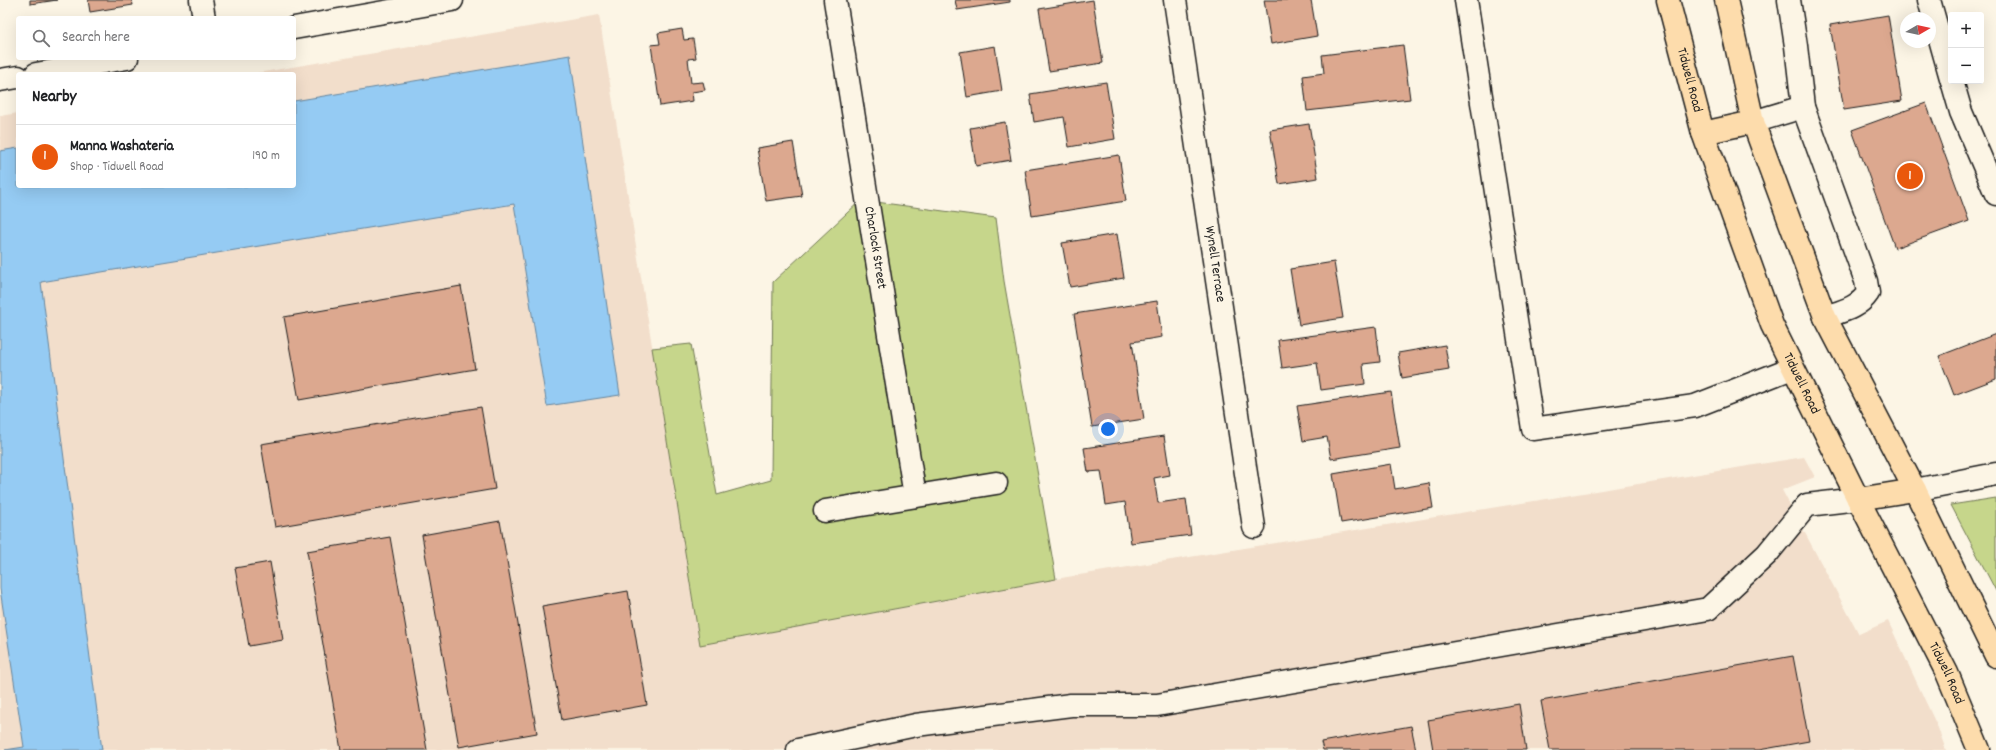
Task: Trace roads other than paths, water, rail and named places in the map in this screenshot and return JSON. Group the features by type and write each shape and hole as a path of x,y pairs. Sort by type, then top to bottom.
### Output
{"main road":[{"name":"Tidwell Road","path":"1668,0 1702,133 1772,325 1792,368 1947,673 1979,750"},
{"path":"1726,0 1753,122 1825,317 1915,490 1996,656"},
{"path":"1702,133 1753,122"},
{"path":"1858,499 1915,490"}],"street":[{"path":"201,0 204,16"},
{"path":"296,28 452,0"},
{"name":"Charlock Street","path":"835,0 915,496"},
{"name":"Wynell Terrace","path":"1175,0 1254,527"},
{"path":"1466,0 1533,429 1696,406 1792,368"},
{"path":"1789,0 1803,107 1866,281 1868,293 1862,302 1854,307 1825,317"},
{"path":"1929,0 1948,69"},
{"path":"47,72 116,60"},
{"path":"0,80 16,77"},
{"path":"1952,84 1960,112 1996,194"},
{"path":"1753,122 1803,107"},
{"path":"1915,490 1996,474"},
{"path":"825,511 996,483"},
{"path":"798,750 916,725 1071,705 1157,704 1708,609 1767,554 1807,505 1858,499"}],"water":[{"path":"570,55 620,395 547,406 514,204 41,282 102,750 5,750 24,747 0,589 0,151 16,148 16,188 296,188 296,101"}],"place":[{"name":"Manna Washateria","path":"1910,176"}]}
